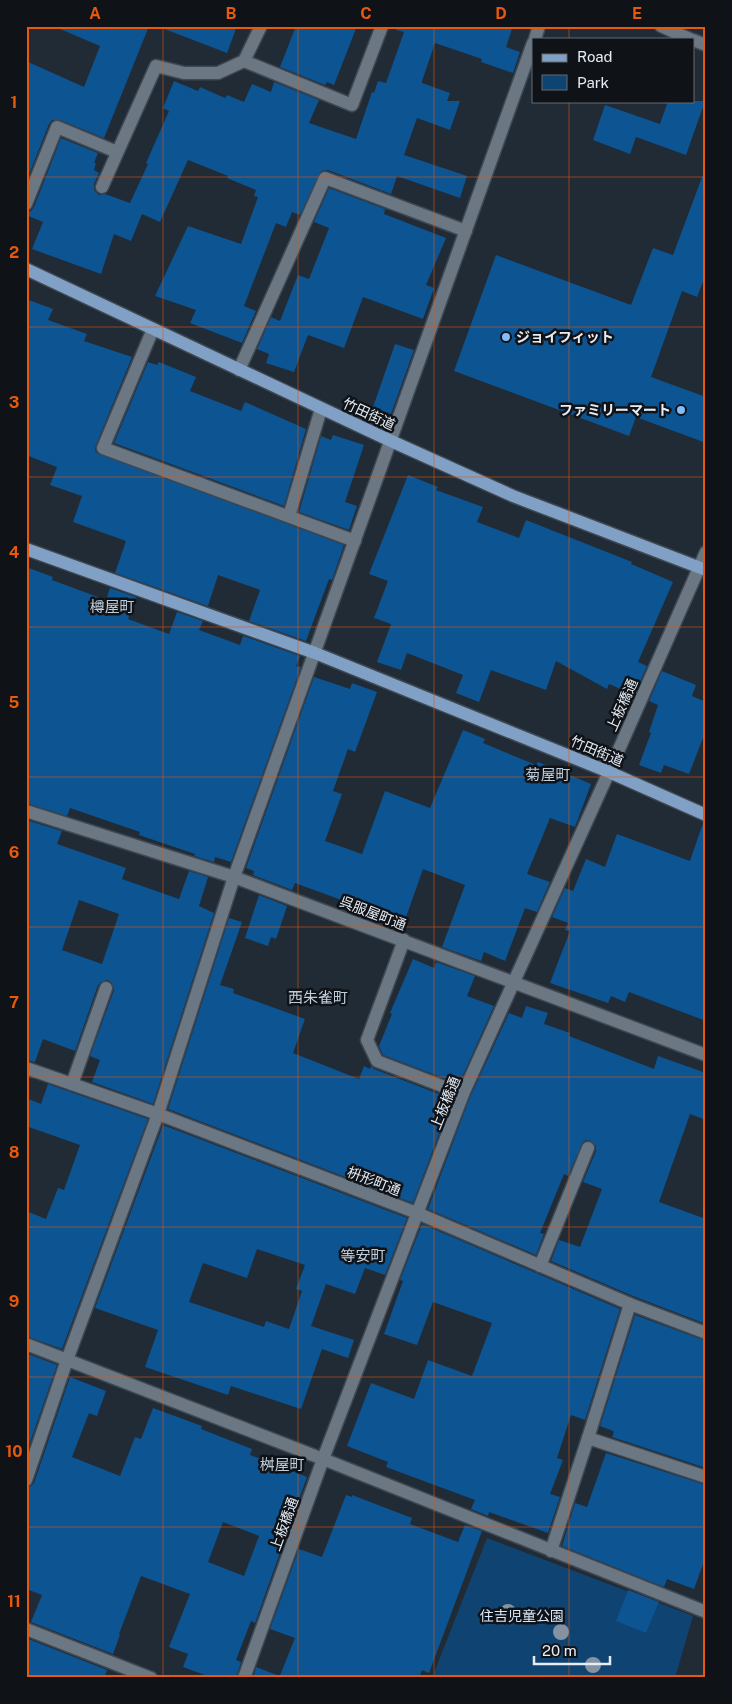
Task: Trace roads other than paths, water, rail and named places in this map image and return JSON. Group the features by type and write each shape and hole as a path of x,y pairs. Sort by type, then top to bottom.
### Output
{"main road":[{"name":"竹田街道","path":"26,269 322,409 513,496 702,569"},
{"name":"竹田街道","path":"26,549 315,653 609,772 706,815"}],"street":[{"path":"102,187 156,66 184,73 218,72 244,61 261,26"},
{"path":"244,61 352,105 382,26"},
{"path":"535,38 539,26"},
{"path":"661,26 690,38"},
{"path":"694,40 706,45"},
{"path":"26,1480 67,1360 158,1114 234,877 532,46"},
{"path":"26,204 57,126 117,152"},
{"path":"239,370 326,178 466,231"},
{"path":"153,329 102,448 355,541"},
{"path":"290,516 322,409"},
{"name":"上板橋通","path":"244,1678 324,1459 464,1094 513,981 702,569 706,552"},
{"name":"呉服屋町通","path":"26,811 234,877 706,1055"},
{"path":"404,940 368,1040 377,1061 464,1094"},
{"path":"72,1084 106,988"},
{"name":"枡形町通","path":"26,1068 158,1114 417,1213 630,1304 706,1333"},
{"path":"540,1266 588,1148"},
{"path":"551,1551 630,1304"},
{"path":"26,1344 324,1459 706,1612"},
{"path":"588,1438 706,1477"},
{"path":"26,1629 151,1678"}],"place":[{"name":"ジョイフィット","path":"506,337"},
{"name":"ファミリーマート","path":"681,410"}],"district":[{"name":"樽屋町","path":"112,607"},
{"name":"菊屋町","path":"548,775"},
{"name":"西朱雀町","path":"318,998"},
{"name":"等安町","path":"363,1256"},
{"name":"桝屋町","path":"282,1465"}],"park label":[{"name":"住吉児童公園","path":"522,1616"}]}
